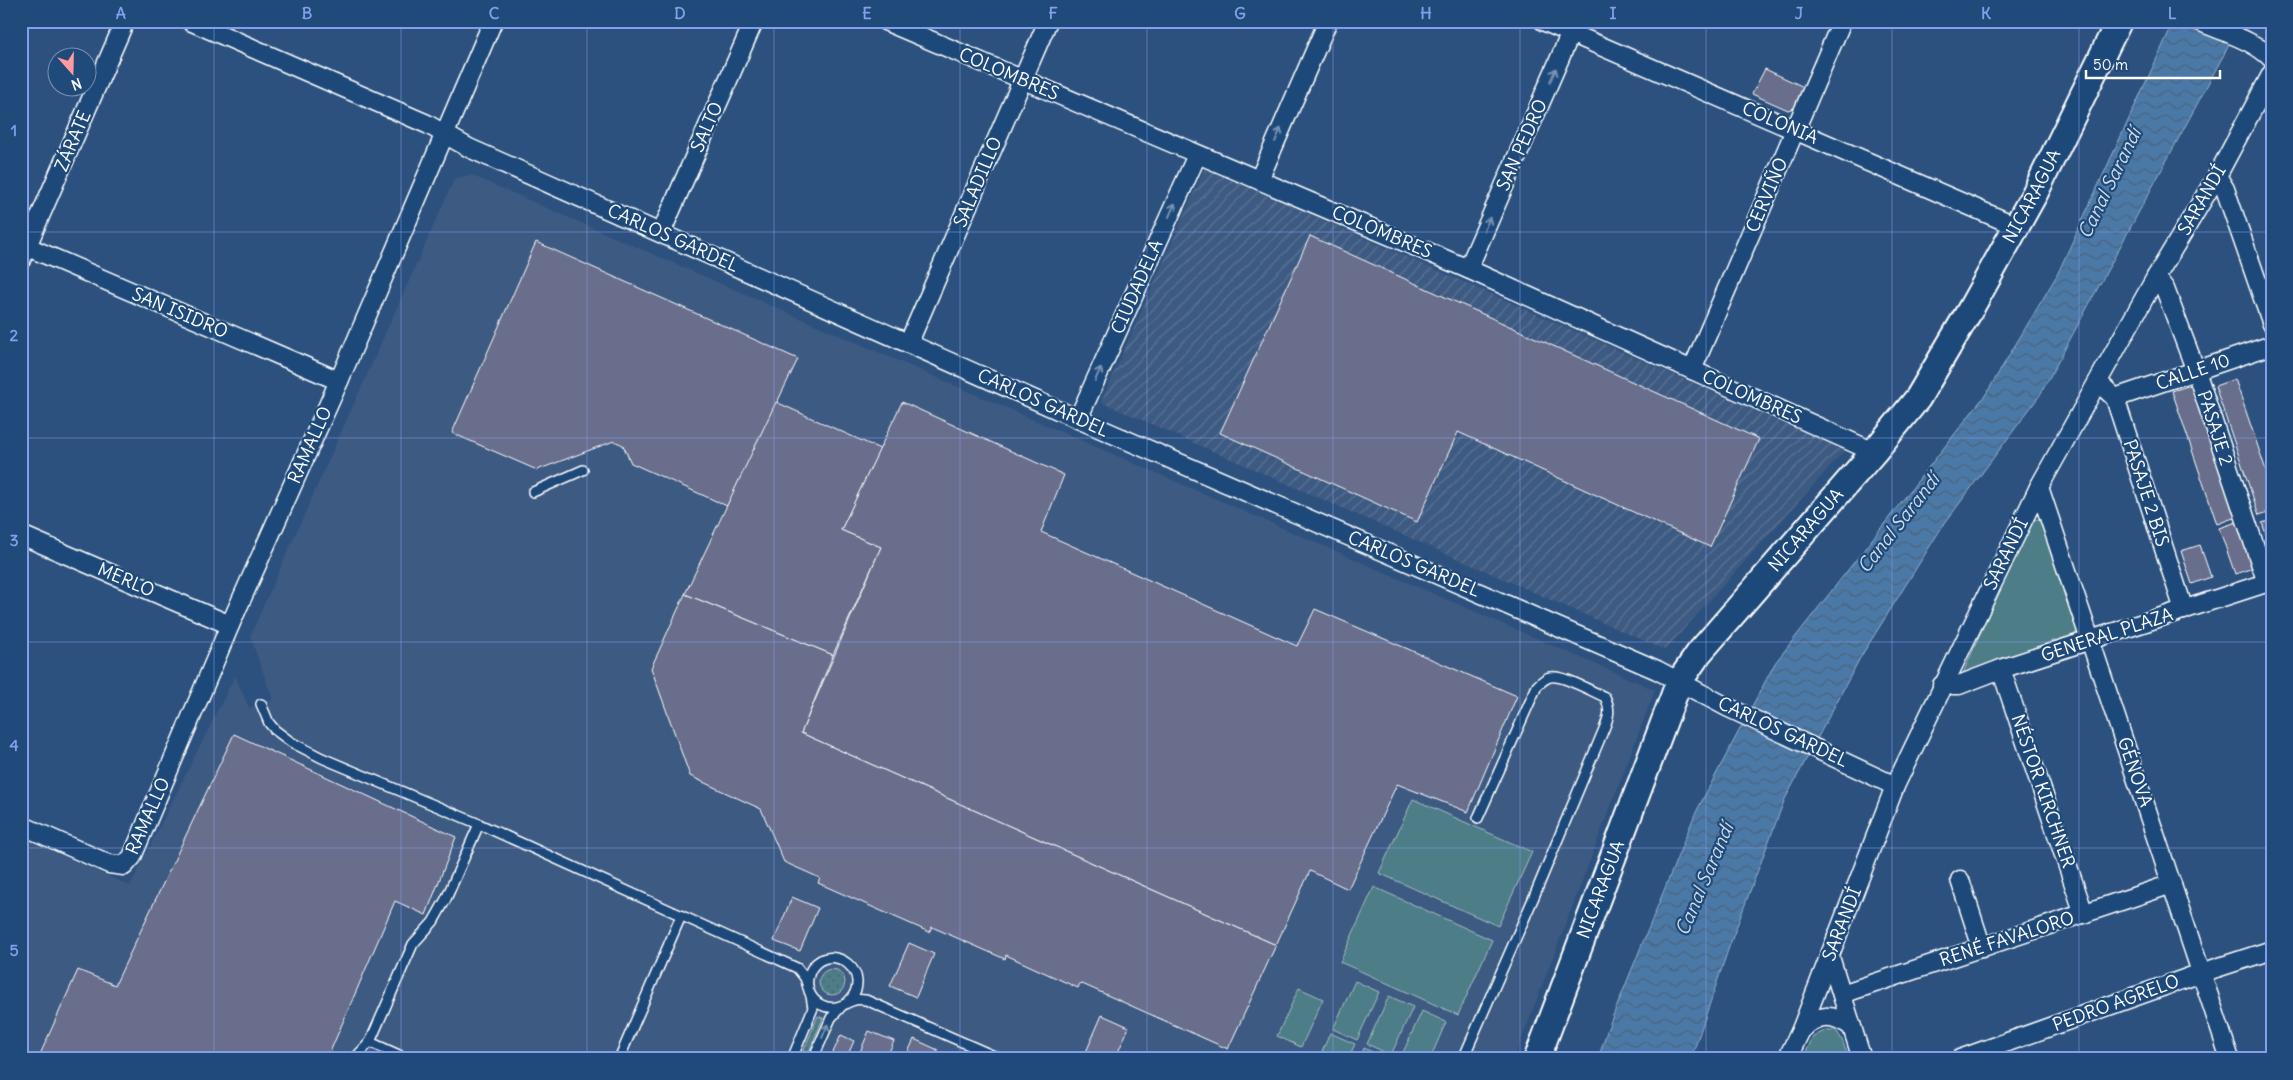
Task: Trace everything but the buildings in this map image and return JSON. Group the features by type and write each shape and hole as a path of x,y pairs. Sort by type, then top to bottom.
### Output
{"main road":[{"name":"NICARAGUA","path":"1538,1059 1678,682 1699,653 1874,452 1918,398 2035,193 2119,21"}],"street":[{"name":"ZÁRATE","path":"23,250 125,21"},
{"name":"CARLOS GARDEL","path":"190,21 444,132 468,148 909,342 1078,419 1658,670 1727,706 1895,786"},
{"name":"RAMALLO","path":"21,825 109,864 124,866 132,858 230,625 339,381 493,21"},
{"name":"SALTO","path":"661,232 754,21"},
{"name":"COLOMBRES","path":"885,21 1468,269 1874,452"},
{"name":"SALADILLO","path":"909,342 1048,21"},
{"path":"1259,180 1328,21"},
{"name":"COLONIA","path":"1543,21 1573,27 1795,129 2016,226"},
{"name":"CERVIÑO","path":"1692,370 1842,21"},
{"path":"2199,21 2253,45 2264,51 2272,59"},
{"name":"SAN PEDRO","path":"1468,269 1573,27"},
{"name":"SARANDÍ","path":"1788,1059 1830,957 1895,786 1942,684 2039,487 2156,277 2216,176 2272,73"},
{"name":"CIUDADELA","path":"1078,419 1197,154"},
{"path":"2216,176 2225,189 2272,324"},
{"name":"SAN ISIDRO","path":"23,250 339,381"},
{"name":"PASAJE 2","path":"2156,277 2166,289 2269,582"},
{"name":"CALLE 10","path":"2115,398 2272,345"},
{"name":"PASAJE 2 BIS","path":"2098,382 2115,398 2184,610"},
{"name":"GÉNOVA","path":"2039,487 2230,1059"},
{"name":"MERLO","path":"21,535 230,625"},
{"name":"GENERAL PLAZA","path":"1942,684 1959,685 2001,669 2269,582"},
{"name":"NÉSTOR KIRCHNER","path":"2001,669 2084,914"},
{"path":"1960,880 1982,948"},
{"name":"RENÉ FAVALORO","path":"1842,994 2172,884"},
{"name":"PEDRO AGRELO","path":"1960,1059 2201,973 2272,950"},
{"path":"1830,957 1862,1059"},
{"path":"1801,1030 1810,1022 1826,1017 1842,1020 1852,1027"}],"lane":[{"path":"533,492 583,470"},
{"path":"1463,1059 1533,899 1610,714 1609,704 1605,697 1559,677 1549,677 1543,680 1537,686 1478,818"},
{"path":"262,704 269,723 291,742 322,758 479,824 797,968 805,978 813,1008 792,1059"},
{"path":"354,1059 370,1042 413,944 434,922 479,824"},
{"path":"619,1059 681,916"},
{"path":"797,968 815,965 830,958 847,962 853,968 859,991 866,1000"},
{"path":"815,965 808,979 809,991 821,1005 828,1007 855,1000 866,1000 1001,1059"},
{"path":"813,1059 831,1018 853,998 858,984"},
{"path":"370,1042 408,1059"}],"shaded area":[{"path":"1205,168 1845,450 1665,650 1101,402"},
{"path":"471,175 1655,690 1514,1059 21,1059 21,837 130,886 235,676 249,708 273,700 250,636 455,178"}],"green space":[{"path":"2036,519 2041,522 2077,631 2072,639 1963,673 2028,525"},
{"path":"1413,799 1532,852 1498,926 1379,873"},
{"path":"1374,887 1492,940 1458,1015 1340,962"},
{"path":"832,969 841,973 845,982 841,991 832,995 823,991 819,982 823,973"},
{"path":"1355,981 1379,992 1357,1040 1333,1029"},
{"path":"1299,988 1323,999 1301,1047 1277,1036"},
{"path":"1389,996 1413,1007 1391,1055 1367,1044"},
{"path":"1422,1011 1446,1022 1430,1059 1400,1059"},
{"path":"818,1016 823,1018 806,1059 800,1059"},
{"path":"1826,1030 1836,1030 1849,1059 1803,1059 1813,1037"},
{"path":"1330,1033 1355,1044 1348,1059 1319,1059"},
{"path":"1364,1048 1387,1059 1360,1059"}],"water":[{"name":"Canal Sarandí","path":"2174,21 2242,21 2040,395 1942,527 1860,658 1784,801 1729,947 1691,1059 1598,1059 1608,1028 1695,814 1775,663 1986,394 2057,275"}]}
